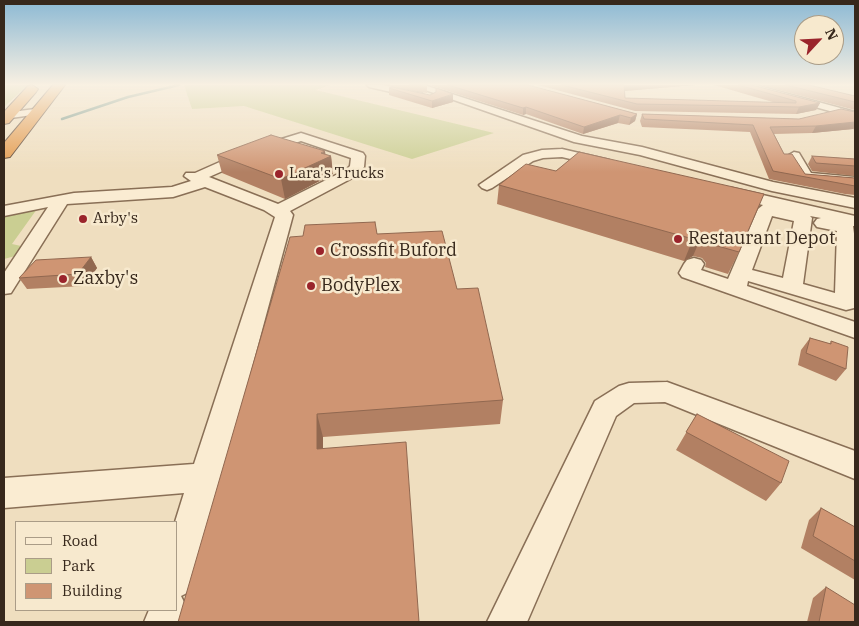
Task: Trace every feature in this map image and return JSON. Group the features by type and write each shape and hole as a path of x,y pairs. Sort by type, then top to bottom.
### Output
{"highway":[{"path":"4,153 34,114"}],"street":[{"path":"5,117 22,114"},
{"path":"479,114 521,127 536,126"},
{"path":"502,114 579,139 642,151 772,186 855,203"},
{"path":"812,116 820,114"},
{"path":"4,211 61,200 173,192 254,152 302,137 358,156 356,167 350,173 277,211"},
{"path":"487,184 528,158 542,154 562,153 614,167"},
{"path":"794,156 806,176 855,181"},
{"path":"178,572 284,215 270,206 197,179"},
{"path":"694,264 689,273 792,287 846,303 846,228 804,214 722,197 766,209 804,214 855,222"},
{"path":"4,288 61,200"},
{"path":"4,206 24,206"},
{"path":"738,281 766,209"},
{"path":"792,287 804,214"},
{"path":"738,281 855,330"},
{"path":"507,622 605,409 629,392 667,392 855,465"},
{"path":"4,492 205,476"}],"green space":[{"path":"270,114 416,114 494,133 412,159"},
{"path":"49,207 37,209 12,244 21,246 19,255 4,259 4,214"}],"building":[{"path":"547,114 637,114 631,118 620,115 584,127"},
{"path":"642,114 649,114 799,119 819,114 855,114 855,122 816,126 770,127 784,154 792,154 805,174 855,178 855,186 773,171 753,125 644,119"},
{"path":"271,135 325,151 321,153 331,156 281,179 217,155"},
{"path":"579,152 764,194 739,252 714,245 715,241 711,237 702,235 693,239 499,185 526,164 556,171"},
{"path":"812,156 855,159 855,166 816,163"},
{"path":"375,222 377,234 442,231 457,289 478,288 503,400 317,414 317,449 406,442 419,622 178,622 290,237 303,236 305,225"},
{"path":"91,257 78,274 19,278 36,260"},
{"path":"810,338 831,344 831,341 848,347 846,369 806,353"},
{"path":"697,414 789,461 781,483 686,432"},
{"path":"821,508 855,527 855,561 813,536"},
{"path":"826,587 855,605 855,622 819,622"}],"waterway":[{"path":"62,119 76,114"}],"place":[{"name":"Lara's Trucks","path":"279,174"},
{"name":"Arby's","path":"83,219"},
{"name":"Restaurant Depot","path":"678,239"},
{"name":"Crossfit Buford","path":"320,251"},
{"name":"Zaxby's","path":"63,279"},
{"name":"BodyPlex","path":"311,286"}]}
